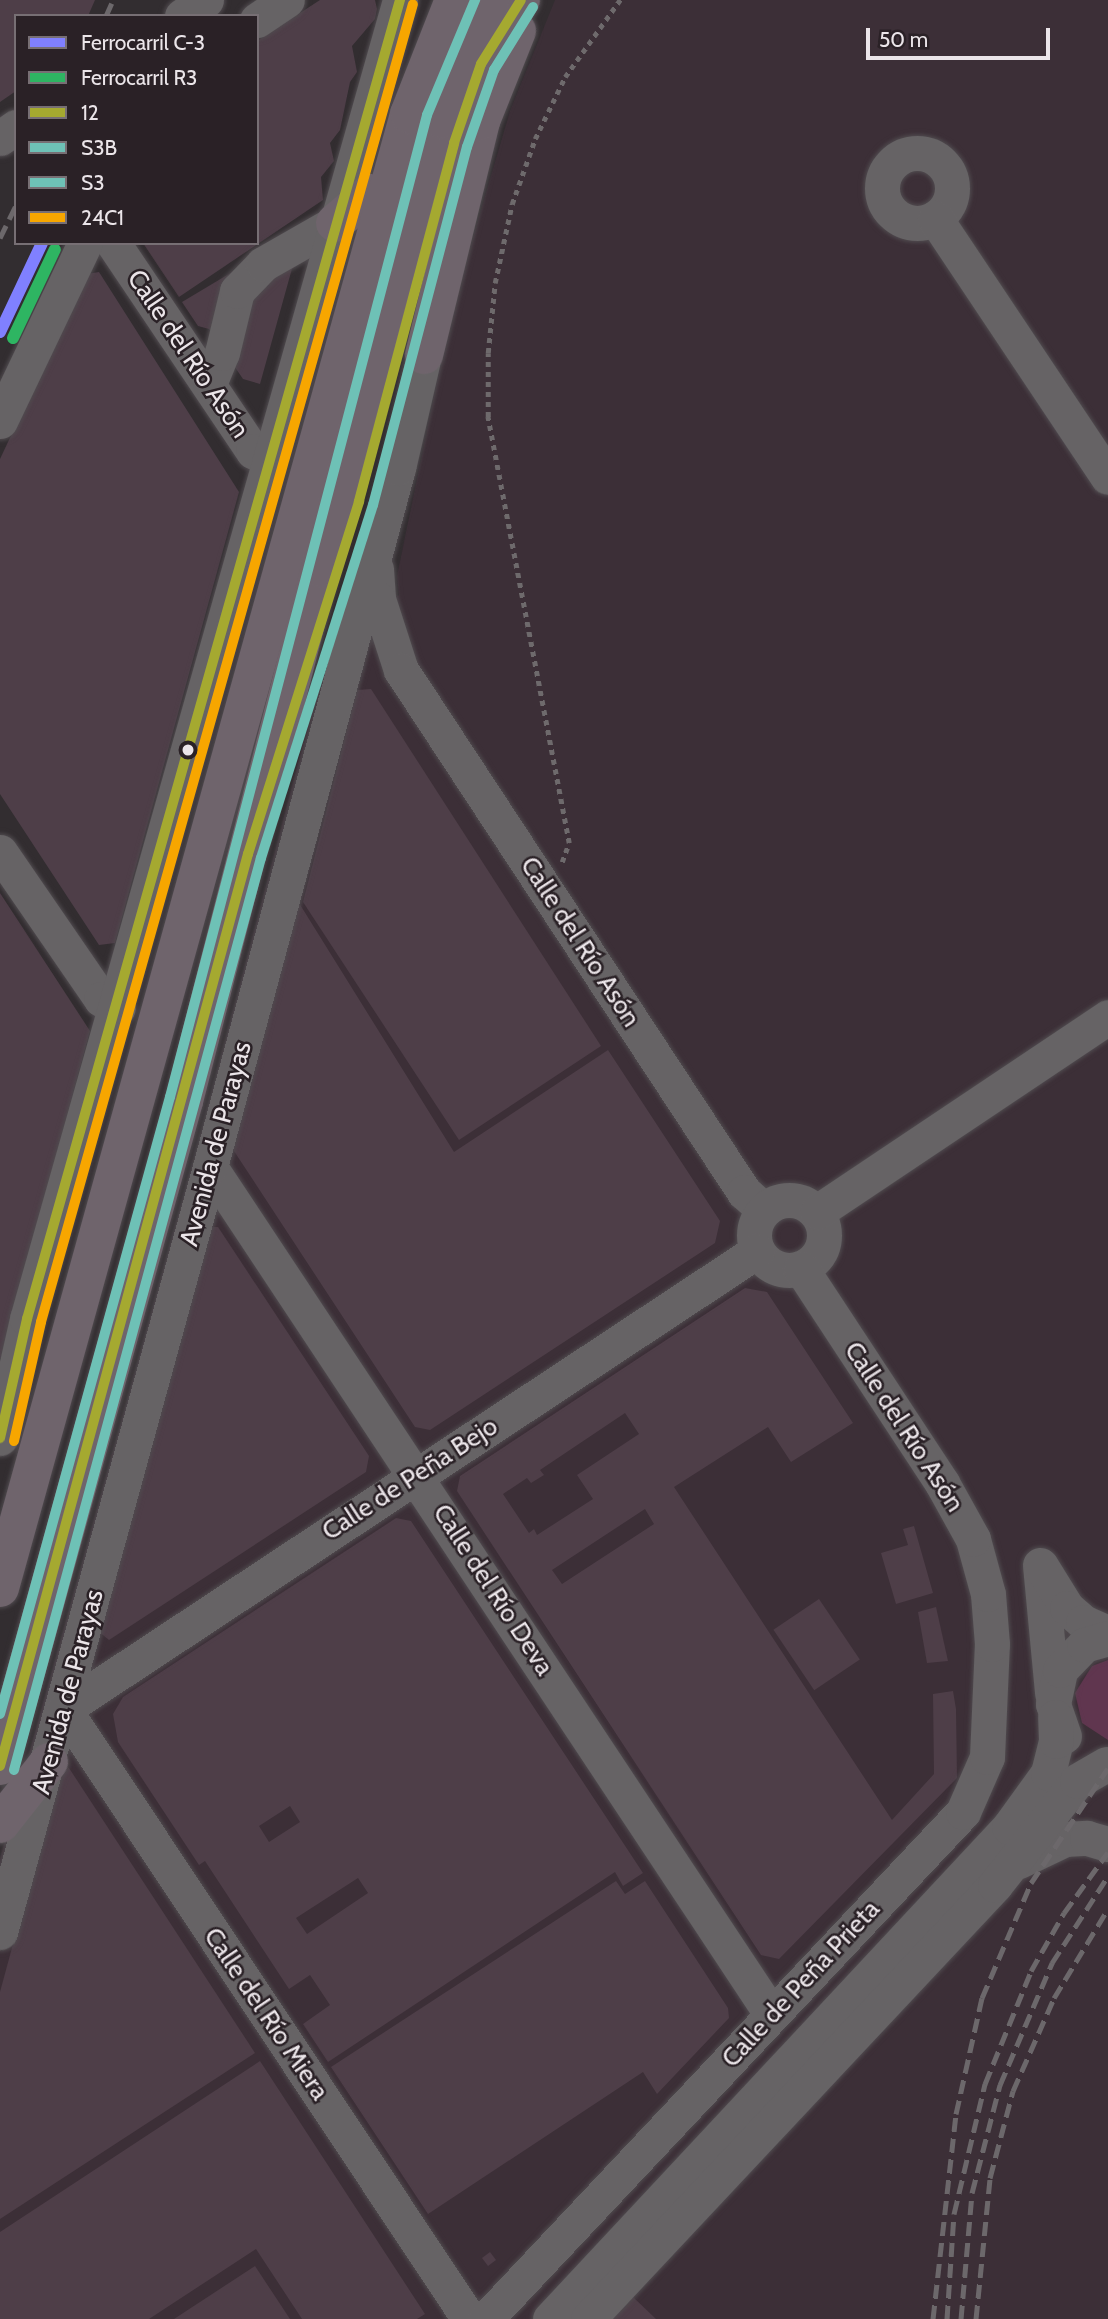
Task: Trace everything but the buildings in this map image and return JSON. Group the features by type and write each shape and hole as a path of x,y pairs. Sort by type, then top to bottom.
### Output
{"highway":[{"path":"206,842 243,643 398,85 429,0"},
{"path":"0,1588 409,114 454,0"},
{"path":"0,1766 248,854 320,568 441,119 490,0"},
{"path":"248,854 359,501 454,143 481,64 521,0"},
{"path":"424,355 481,121 531,0"},
{"path":"335,223 370,193"},
{"path":"0,1824 49,1762"}],"street":[{"path":"185,14 206,0"},
{"path":"259,19 287,0"},
{"path":"0,1438 27,1319 118,1008 263,475 400,0"},
{"path":"935,218 1108,477"},
{"path":"210,382 237,291 263,264 335,223"},
{"path":"0,421 84,245"},
{"name":"Calle del Río Asón","path":"114,245 210,382 253,451 263,475"},
{"name":"Avenida de Parayas","path":"0,1932 64,1709 210,1167 342,664 375,552 424,355"},
{"path":"263,475 271,542"},
{"name":"Calle del Río Asón","path":"375,552 377,599 401,670 744,1192 764,1210"},
{"path":"342,664 373,654 401,670"},
{"path":"0,852 101,999 118,1008"},
{"path":"817,1212 1108,1017"},
{"name":"Calle del Río Deva","path":"210,1167 417,1474 772,2015"},
{"path":"781,1200 795,1200 817,1212 824,1242 811,1263 801,1268 780,1269 757,1251 755,1227 764,1210 781,1200"},
{"name":"Calle de Peña Bejo","path":"64,1709 757,1251"},
{"name":"Calle del Río Asón","path":"801,1268 957,1509 973,1539 988,1594"},
{"path":"1107,1764 1074,1748 1054,1711 1040,1565 1067,1608 1108,1635"},
{"name":"Calle de Peña Prieta","path":"486,2319 963,1812 978,1785 987,1757 992,1696 988,1594"},
{"path":"1054,1711 1060,1670 1084,1645 1108,1635"},
{"name":"Calle del Río Miera","path":"64,1709 469,2319"},
{"name":"Calle de Peña Prieta","path":"550,2319 1009,1827 1048,1773 1056,1741 1054,1711"},
{"path":"588,2319 1011,1867 1077,1781 1107,1764"},
{"path":"1011,1867 1065,1839 1087,1838 1108,1844"}],"path":[{"path":"549,895 569,843 488,417 488,353 495,283 509,217 535,139 565,76 604,16 620,0"}],"shaded area":[{"path":"555,0 1108,0 1108,2319 0,2319 0,1858 200,1138 347,575 399,596 397,576 452,309 510,111"},
{"path":"1108,1660 1108,1740 1082,1723 1075,1693 1092,1666"}],"railway":[{"path":"107,14 113,0"},
{"path":"0,238 14,209"},
{"path":"933,2319 956,2114 982,1998 1031,1883 1108,1768"},
{"path":"947,2319 954,2214 985,2084 1031,1971 1064,1913 1108,1852"},
{"path":"961,2319 972,2193 1000,2085 1052,1963 1108,1876"},
{"path":"976,2319 990,2178 1013,2091 1054,1998 1108,1909"}],"rail line":[{"name":"C-3","path":"0,332 41,245"},
{"name":"R3","path":"13,338 55,249"}],"transit line":[{"name":"12","path":"0,1438 27,1319 400,0"},
{"name":"S3","path":"0,1714 170,1097 427,115 475,0"},
{"name":"12","path":"0,1766 248,854 359,501 454,143 481,64 521,0"},
{"name":"24C1","path":"14,1441 41,1322 413,4"},
{"name":"S3B","path":"14,1770 261,858 373,505 467,147 494,70 533,7"}]}
